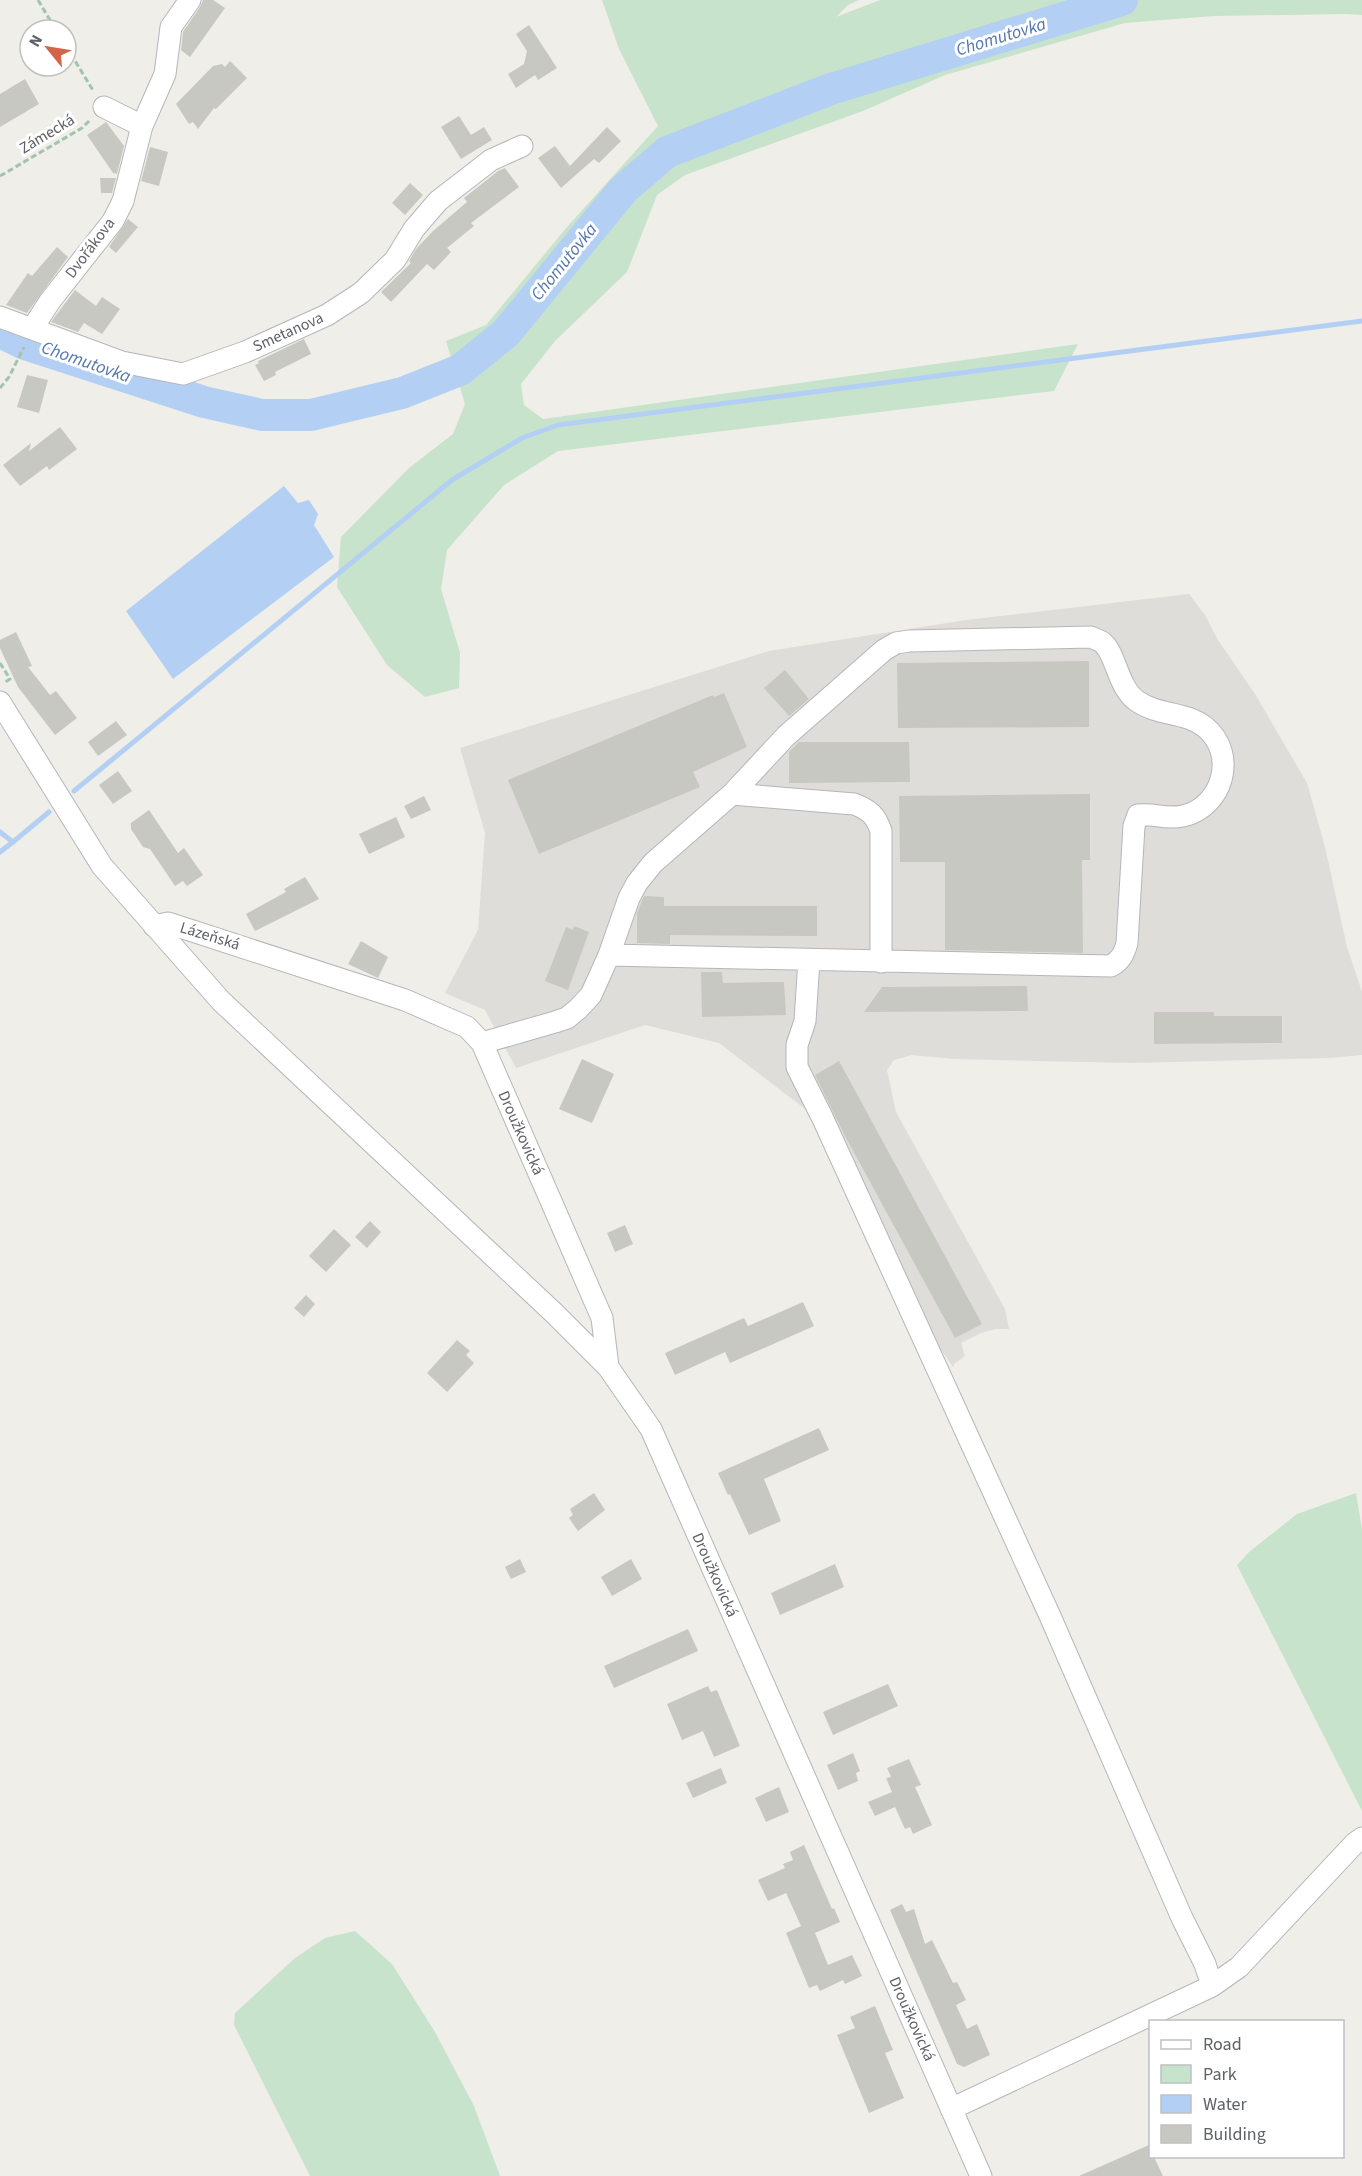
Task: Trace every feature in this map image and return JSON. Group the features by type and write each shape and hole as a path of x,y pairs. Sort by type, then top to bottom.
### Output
{"street":[{"name":"Dvořákova","path":"32,329 50,301 113,221 123,201 142,126 165,74 171,27 190,0"},
{"path":"104,107 142,126"},
{"name":"Smetanova","path":"0,317 122,362 183,374 245,352 327,315 361,293 395,260 414,229 438,201 491,160 522,146"},
{"path":"482,1043 567,1018 591,994 637,883 653,862 732,794 786,736 884,650 896,644 909,641 1090,637 1103,643 1117,672 1136,701 1168,713 1188,716 1205,727 1217,740 1224,756 1223,775 1217,790 1204,807 1185,816 1165,819 1151,814 1138,814 1134,826 1128,943 1118,962 1111,966 609,955"},
{"path":"0,702 102,866 221,1001 554,1313 608,1367"},
{"path":"732,794 855,804 868,809 877,819 881,831 881,962"},
{"name":"Lázeňská","path":"154,926 168,923 405,1000 467,1027 482,1043"},
{"path":"810,960 805,1021 796,1045 797,1067 823,1119 1050,1616 1182,1918 1205,1964 1212,1986"},
{"name":"Droužkovická","path":"482,1043 602,1318 608,1367 651,1429 981,2176"},
{"path":"951,2109 1212,1986 1239,1967 1362,1838"}],"path":[{"path":"38,0 49,18"},
{"path":"78,65 104,107"},
{"name":"Zámecká","path":"0,176 82,128 104,107"},
{"path":"0,388 9,377 21,354"},
{"path":"0,663 10,679 0,686"}],"shaded area":[{"path":"1189,594 1255,694 1307,783 1325,847 1347,947 1362,992 1362,1055 1329,1058 1133,1063 954,1059 912,1055 894,1060 887,1070 896,1112 1005,1309 1009,1329 995,1329 981,1333 961,1343 965,1356 954,1364 954,1368 888,1277 813,1115 719,1043 645,1025 516,1068 485,1010 445,993 478,930 485,833 460,748 769,651 966,620"}],"green space":[{"path":"602,0 859,0 848,5 836,17 880,0 1362,0 1362,15 1213,16 1125,23 945,75 863,111 685,175 657,195 627,272 555,341 521,384 524,405 543,419 1078,344 1054,391 558,451 504,485 447,550 441,589 460,653 459,688 425,697 387,665 337,587 341,537 409,468 453,434 465,404 446,341 486,325 567,227 658,126 619,49"},
{"path":"1356,1493 1362,1529 1362,1811 1237,1565 1249,1552 1297,1514"},
{"path":"355,1931 392,1964 435,2032 474,2106 500,2176 310,2176 234,2025 235,2013 295,1958 325,1938"}],"water":[{"path":"284,486 298,503 309,500 318,514 314,525 334,557 173,679 126,611"}],"building":[{"path":"203,0 213,0 225,8 190,57 181,50 183,32"},
{"path":"529,25 557,68 538,80 535,75 516,88 508,74 524,64 527,51 516,34"},
{"path":"230,61 247,78 216,109 214,108 198,129 193,122 189,124 176,104 213,66 222,64 225,67"},
{"path":"25,79 39,104 0,127 0,94"},
{"path":"459,116 471,135 484,127 492,140 461,159 441,127"},
{"path":"106,122 124,146 117,174 113,173 87,135"},
{"path":"607,127 621,141 599,163 594,159 561,188 538,158 555,146 570,166"},
{"path":"150,147 168,152 159,186 141,181"},
{"path":"505,168 519,187 471,223 474,226 447,248 451,252 434,270 427,264 391,302 381,292 411,263 409,261 416,249 467,202 464,198"},
{"path":"100,178 116,178 112,193 101,193"},
{"path":"410,183 423,195 405,215 392,203"},
{"path":"128,219 138,227 116,253 109,247"},
{"path":"57,247 68,257 27,313 6,305 28,273 32,276"},
{"path":"75,290 96,306 102,297 120,309 102,334 84,323 78,332 51,322"},
{"path":"304,339 311,354 275,372 276,375 264,381 255,365 259,363 258,361"},
{"path":"27,375 48,380 39,413 17,407"},
{"path":"60,427 77,449 49,470 47,466 20,486 3,465 31,443 29,451"},
{"path":"16,632 32,666 28,667 50,695 56,691 77,718 55,735 18,687 0,648 0,640"},
{"path":"1089,661 1089,727 898,728 897,663"},
{"path":"785,670 809,699 789,716 764,688"},
{"path":"724,693 747,747 693,772 700,787 539,854 508,780 713,695 714,697"},
{"path":"116,721 127,735 98,756 88,742"},
{"path":"799,742 909,742 910,782 789,783 789,752"},
{"path":"118,771 132,791 113,804 99,785"},
{"path":"1090,794 1090,860 1082,860 1083,953 945,950 945,862 900,862 899,796"},
{"path":"424,796 431,810 411,819 404,806"},
{"path":"149,810 178,853 184,848 203,875 187,886 183,881 175,886 150,849 143,847 131,829 131,823"},
{"path":"396,817 405,837 369,854 359,834"},
{"path":"305,877 319,899 255,931 246,914 286,892 284,889"},
{"path":"644,896 664,897 664,906 817,906 817,936 670,935 670,944 637,943 637,913"},
{"path":"574,926 589,932 568,990 545,981 566,927 573,930"},
{"path":"361,941 388,957 378,978 348,964"},
{"path":"701,972 722,972 723,983 784,982 786,1015 702,1017"},
{"path":"1027,986 1028,1011 864,1012 882,987"},
{"path":"1154,1012 1214,1012 1214,1016 1282,1016 1282,1043 1154,1044"},
{"path":"582,1059 614,1074 592,1123 559,1109"},
{"path":"839,1061 982,1324 955,1338 845,1136 815,1075"},
{"path":"370,1221 381,1232 367,1248 355,1237"},
{"path":"625,1225 633,1244 615,1252 607,1233"},
{"path":"334,1229 351,1245 326,1272 309,1256"},
{"path":"306,1295 315,1304 304,1317 294,1308"},
{"path":"803,1302 814,1326 730,1363 725,1352 675,1375 665,1353 744,1318 748,1326"},
{"path":"457,1340 470,1351 466,1355 474,1363 447,1392 427,1373"},
{"path":"819,1428 829,1450 764,1479 781,1521 749,1535 718,1473"},
{"path":"594,1493 605,1510 578,1531 569,1518 573,1515 570,1509"},
{"path":"520,1559 526,1572 511,1579 505,1567"},
{"path":"631,1559 642,1579 612,1596 601,1577"},
{"path":"835,1564 844,1587 780,1615 771,1593"},
{"path":"688,1629 698,1651 614,1688 604,1666"},
{"path":"888,1684 898,1706 833,1735 823,1712"},
{"path":"708,1686 711,1692 717,1690 740,1746 714,1757 703,1731 682,1740 667,1704"},
{"path":"853,1753 860,1771 856,1773 858,1781 838,1790 827,1765"},
{"path":"909,1759 921,1785 915,1787 932,1825 913,1834 910,1827 905,1829 895,1807 875,1816 868,1802 892,1792 886,1778 891,1777 887,1768"},
{"path":"721,1768 727,1783 693,1798 686,1783"},
{"path":"779,1787 789,1812 766,1822 755,1798"},
{"path":"804,1845 840,1922 815,1933 828,1965 852,1955 862,1976 845,1984 843,1980 820,1991 817,1985 809,1988 786,1933 801,1926 786,1893 768,1901 758,1880 785,1868 783,1864 793,1860 790,1852"},
{"path":"902,1904 906,1912 914,1909 925,1944 932,1940 953,1983 957,1982 966,2000 956,2005 967,2029 977,2024 990,2055 964,2067 957,2064 890,1910"},
{"path":"875,2006 893,2050 885,2053 904,2098 869,2113 837,2035 855,2028 850,2017"},
{"path":"1149,2145 1149,2158 1154,2158 1163,2176 1079,2176"}],"waterway":[{"name":"Chomutovka","path":"0,332 25,344 204,402 262,415 311,415 402,393 460,370 506,333 623,190 667,152 831,89 1122,0"},
{"path":"74,791 452,480 522,438 558,425 1362,321"},
{"path":"0,832 13,842 49,812"},
{"path":"0,852 13,842"}]}
